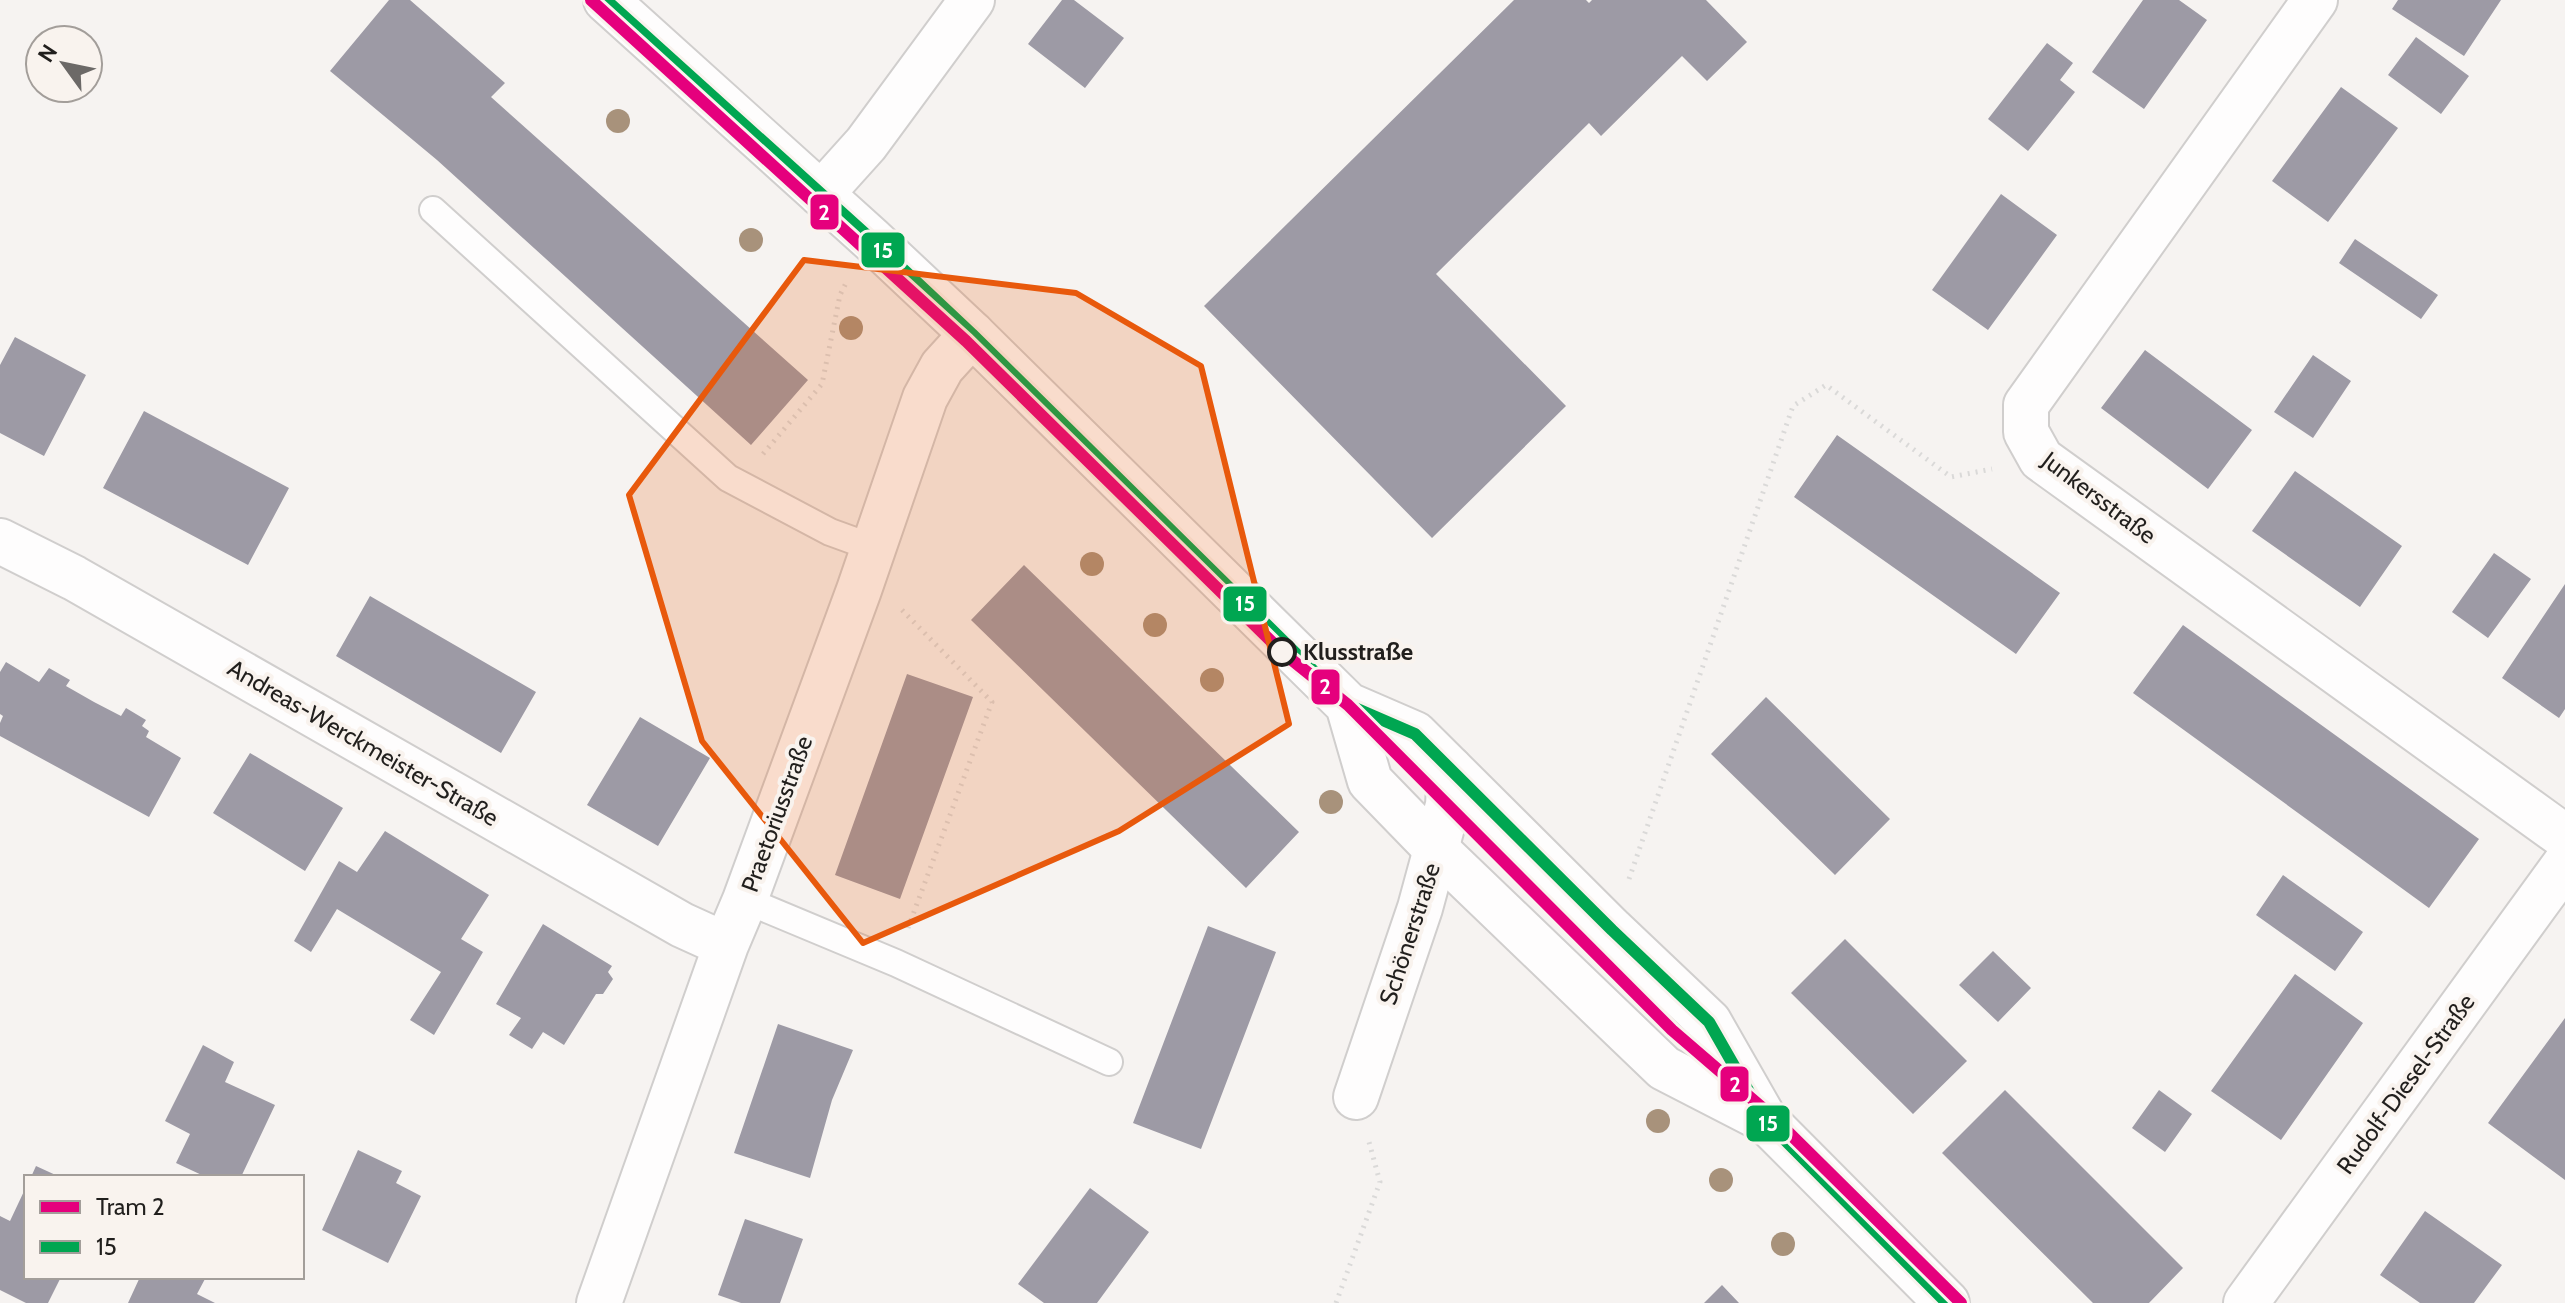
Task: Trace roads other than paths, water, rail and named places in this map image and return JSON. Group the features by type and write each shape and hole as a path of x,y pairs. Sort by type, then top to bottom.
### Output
{"street":[{"path":"606,0 972,334 1348,705 1415,734 1709,1022 1765,1120 1947,1303"},
{"path":"821,194 866,144 972,0"},
{"name":"Junkersstraße","path":"2315,0 2026,405 2026,432 2041,459 2565,837"},
{"name":"Praetoriusstraße","path":"599,1303 726,945 859,590 925,398 942,367 972,334"},
{"name":"Andreas-Werckmeister-Straße","path":"0,541 74,578 682,925 726,945"},
{"path":"1348,705 1370,781 1437,850 1664,1068 1765,1120"},
{"name":"Schönerstraße","path":"1356,1097 1437,850 1448,805 1450,769"},
{"name":"Rudolf-Diesel-Straße","path":"2246,1303 2565,864"}],"lane":[{"path":"433,210 728,478 830,532 874,548"},
{"path":"745,900 896,963 1109,1062"}],"tram line":[{"name":"2","path":"591,0 966,341 1282,652 1348,705 1672,1030 1773,1117 1961,1303"}],"place":[{"name":"Klusstraße","path":"1282,652"}]}
